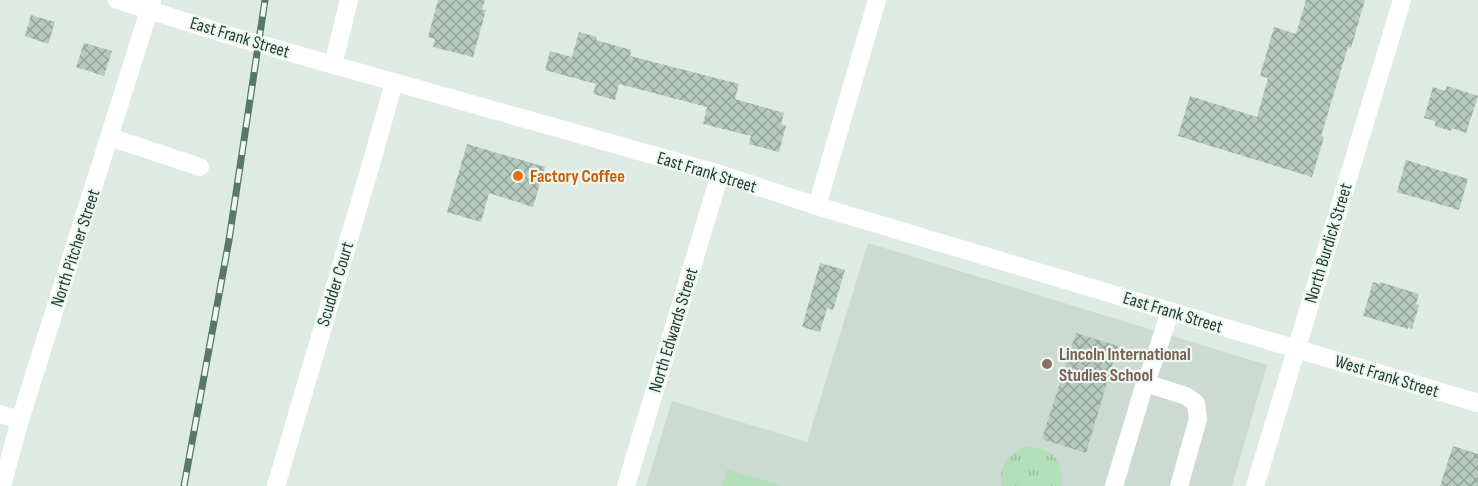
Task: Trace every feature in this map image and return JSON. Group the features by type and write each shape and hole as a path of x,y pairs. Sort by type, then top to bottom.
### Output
{"street":[{"name":"East Frank Street","path":"117,0 151,5 238,38 720,174 817,206 1296,349"},
{"path":"333,65 349,0"},
{"path":"817,206 877,0"},
{"name":"North Burdick Street","path":"1255,486 1402,0"},
{"name":"North Pitcher Street","path":"2,486 20,420 151,5"},
{"name":"Scudder Court","path":"276,486 394,82"},
{"path":"110,137 200,167"},
{"name":"North Edwards Street","path":"626,486 720,174"},
{"path":"1114,486 1145,383 1170,311"},
{"name":"West Frank Street","path":"1296,349 1478,403"},
{"path":"1145,383 1186,396 1196,403 1198,419 1179,486"},
{"path":"0,414 20,420"}],"shaded area":[{"name":"Lincoln International Studies School","path":"868,243 1267,365 1232,486 646,486 672,401 807,442"}],"green space":[{"path":"1025,447 1042,449 1054,457 1061,469 1061,486 1001,486 1001,472 1005,461 1013,453"},
{"path":"727,469 783,486 722,486"}],"building":[{"path":"438,0 485,0 482,10 486,10 473,57 433,47 435,39 428,37"},
{"path":"1306,0 1365,0 1321,136 1324,137 1312,177 1178,136 1190,96 1257,117 1268,78 1260,76 1274,27 1296,34"},
{"path":"31,15 55,22 48,44 25,36"},
{"path":"579,32 597,37 596,40 631,50 630,56 739,84 735,99 784,113 781,124 786,126 779,152 749,144 751,136 703,124 707,107 619,84 615,100 593,94 596,84 545,70 550,51 572,57"},
{"path":"84,43 112,51 104,76 76,67"},
{"path":"1447,86 1478,96 1466,133 1435,126 1435,121 1424,118 1433,87 1445,91"},
{"path":"467,144 545,167 533,207 489,193 481,222 447,212"},
{"path":"1406,160 1468,179 1459,210 1397,192"},
{"path":"820,263 845,270 833,310 827,308 820,332 802,327"},
{"path":"1373,282 1419,294 1416,304 1419,305 1412,329 1363,316"},
{"path":"1076,333 1118,346 1086,453 1042,439"},
{"path":"1453,446 1478,454 1478,486 1440,486"}],"railway":[{"path":"184,486 229,240 265,0"}],"place":[{"name":"Factory Coffee","path":"518,176"},
{"name":"Lincoln International Studies School","path":"1047,364"}]}
